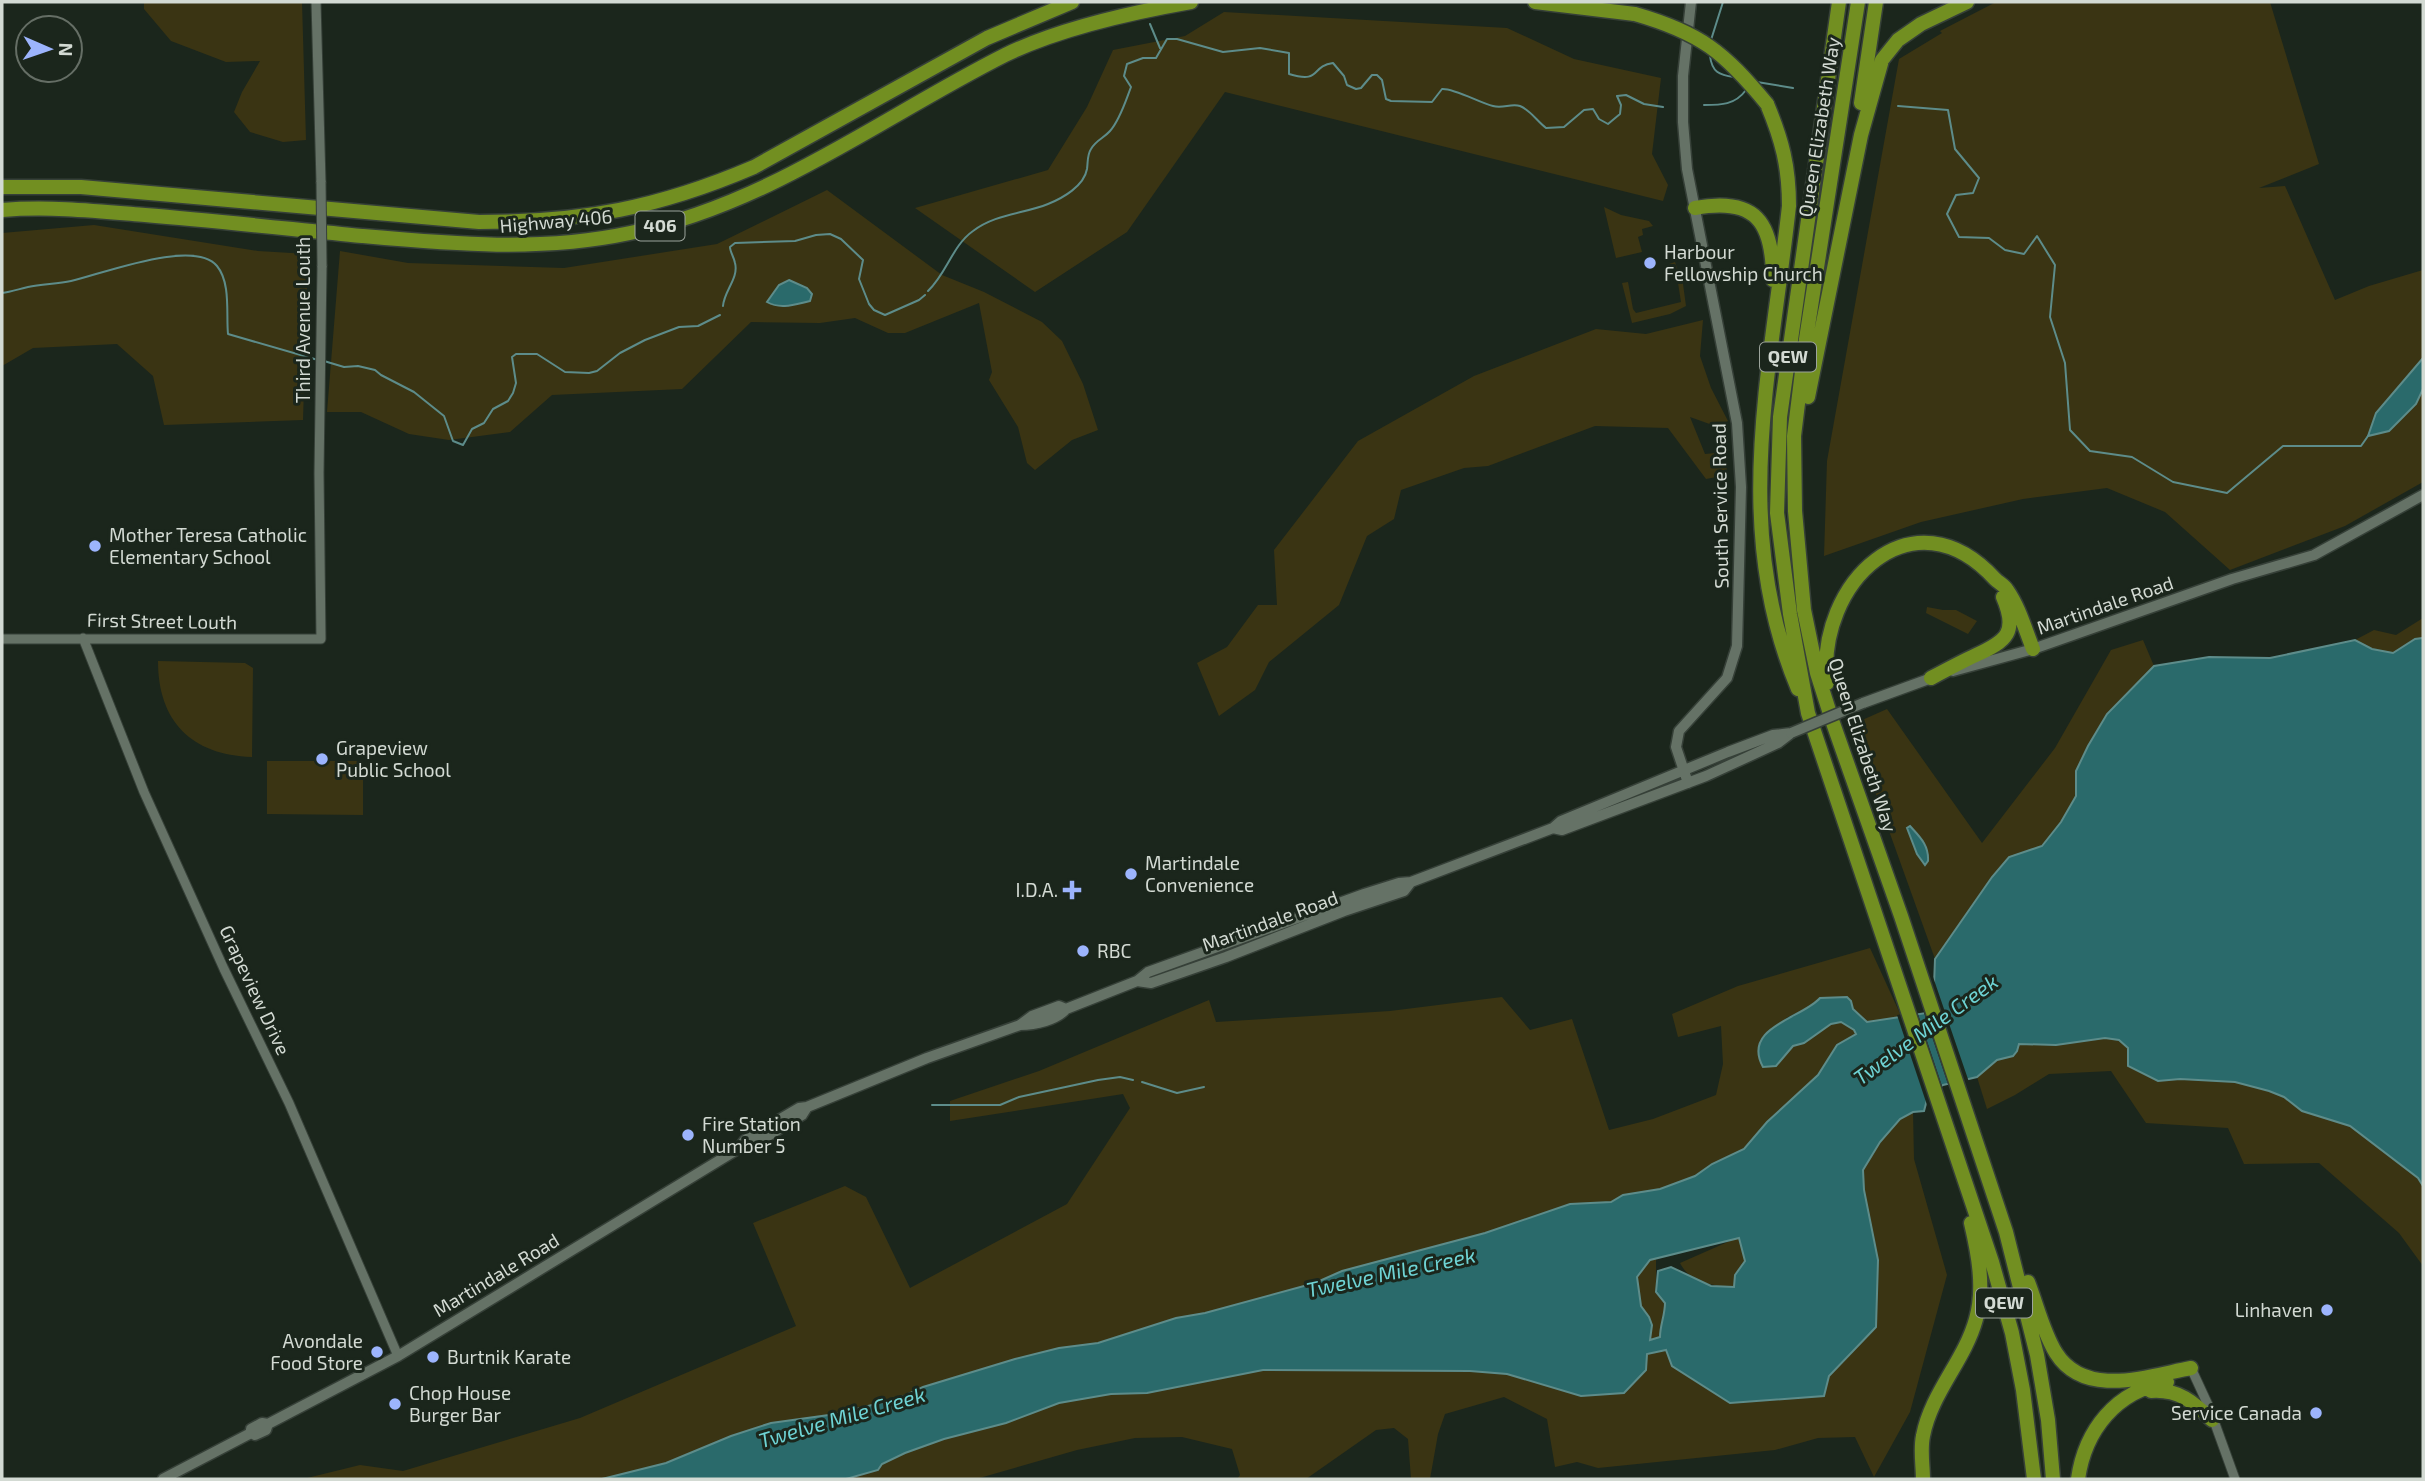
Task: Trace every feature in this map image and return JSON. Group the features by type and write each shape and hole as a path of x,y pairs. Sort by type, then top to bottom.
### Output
{"highway":[{"name":"Highway 406","path":"2,187 81,187 479,222 534,222 582,218 620,211 716,183 754,167 987,38 1072,2"},
{"name":"Highway 406","path":"2,210 82,210 488,246 547,244 608,237 698,214 759,190 1009,53 1108,20 1191,2"},
{"path":"1535,2 1635,14 1667,23 1704,41 1732,64 1767,104 1783,141 1789,175 1790,206 1767,373"},
{"name":"Queen Elizabeth Way","path":"1839,2 1780,417 1777,513 1790,614 1808,713 1992,1262 2012,1333 2023,1390 2034,1479"},
{"name":"Queen Elizabeth Way","path":"1858,2 1804,351 1794,436 1794,511 1807,622 1817,673 1833,723 1901,916 2006,1232 2037,1355 2048,1420 2053,1479"},
{"path":"1851,188 1876,2"},
{"path":"1794,511 1802,424 1868,107 1882,60 1898,40 1921,24 1967,2"},
{"path":"1695,208 1727,204 1740,207 1752,215 1769,239 1773,254 1759,491 1766,571 1786,662 1808,713"},
{"path":"1833,723 1825,666 1828,645 1842,598 1864,570 1899,548 1937,544 1961,550 1983,564 2006,587 2033,649"},
{"path":"1931,677 1995,648 2004,638 2009,625 2009,612 1996,579"},
{"path":"1923,1479 1922,1438 1936,1399 1976,1320 1980,1300 1979,1266 1974,1237 1948,1133"},
{"path":"2006,1232 2051,1343 2061,1361 2071,1370 2090,1379 2110,1382 2193,1372"},
{"path":"2078,1479 2082,1458 2092,1433 2123,1399 2149,1386 2193,1372"},
{"path":"2123,1399 2149,1391 2175,1393 2194,1403 2212,1420"}],"main road":[{"name":"South Service Road","path":"1688,783 1676,747 1679,731 1727,678 1737,646 1740,620 1741,487 1737,423 1687,169 1683,76 1691,2"},
{"name":"Martindale Road","path":"1553,828 1562,830 1688,783 1769,748 1791,733 1931,677 2033,649 2232,579 2314,555 2423,495"},
{"name":"Martindale Road","path":"163,1479 251,1433 251,1429 262,1423 268,1424 398,1356 738,1149 745,1140 799,1108 1020,1025 1032,1016 1059,1006 1066,1009 1137,981 1151,983 1404,891 1411,882 1553,828 1561,821 1773,735 1791,733"}],"street":[{"name":"Third Avenue Louth","path":"316,2 322,266 321,639"},
{"name":"Grapeview Drive","path":"83,638 144,792 224,970 289,1102 398,1356"},
{"name":"First Street Louth","path":"2,639 321,639"},
{"path":"2193,1372 2209,1407 2235,1479"}],"shaded area":[{"path":"144,2 302,2 306,140 283,142 250,132 234,112 260,61 226,62 171,41 144,9"},
{"path":"1996,2 2270,2 2319,164 2259,188 2285,186 2335,300 2369,286 2423,270 2423,482 2345,526 2230,570 2165,512 2107,488 2023,499 1921,522 1824,556 1827,461 1899,59 1942,33 1940,31"},
{"path":"1224,12 1507,28 1574,59 1661,78 1652,154 1668,185 1663,201 1225,92 1127,232 1035,292 915,208 1048,170 1087,107 1113,50 1185,36"},
{"path":"827,190 942,275 984,292 1042,322 1062,341 1083,384 1098,430 1072,440 1035,470 1027,463 1018,427 989,380 992,372 979,303 905,333 888,333 855,318 820,323 751,322 682,389 552,395 510,432 449,440 409,434 361,412 327,412 340,251 408,263 564,268 717,244"},
{"path":"1604,207 1621,215 1649,221 1653,226 1642,229 1643,235 1638,237 1642,252 1616,258"},
{"path":"94,225 258,251 308,254 303,420 164,425 153,376 117,344 33,348 2,366 2,233"},
{"path":"1675,262 1683,284 1686,306 1670,314 1632,323 1622,283 1628,282 1636,313 1681,302 1676,270 1671,271 1669,264"},
{"path":"1703,320 1700,356 1711,388 1728,421 1718,427 1690,417 1705,454 1726,452 1727,475 1706,479 1668,428 1595,426 1488,466 1464,468 1401,490 1394,519 1367,536 1339,605 1269,662 1255,690 1219,716 1197,663 1227,647 1258,605 1277,605 1274,550 1358,441 1474,376 1596,329 1646,334"},
{"path":"1927,607 1956,610 1977,621 1968,634 1926,613"},
{"path":"2423,618 2423,638 2415,639 2394,653 2372,649 2355,640 2374,630 2396,635"},
{"path":"2143,640 2154,666 2107,714 2076,771 2076,796 2061,822 2042,846 2008,858 1935,959 1851,725 1887,709 1982,843 2055,748 2111,650"},
{"path":"158,661 245,663 253,668 252,757 212,750 195,742 182,731 164,701"},
{"path":"267,761 363,761 363,815 267,814"},
{"path":"1870,948 1902,1018 1867,1022 1853,1009 1851,1001 1815,1004 1786,1018 1776,1066 1793,1046 1804,1043 1831,1024 1841,1022 1856,1034 1837,1045 1818,1075 1767,1122 1744,1149 1712,1164 1695,1176 1660,1189 1623,1195 1611,1202 1570,1204 1485,1233 1342,1271 1315,1283 1205,1313 1176,1318 1098,1343 1059,1348 1015,1359 923,1387 900,1398 836,1414 771,1423 666,1463 602,1479 303,1479 360,1465 403,1471 580,1418 796,1326 753,1223 845,1186 866,1197 910,1288 1067,1204 1130,1108 1123,1094 950,1121 950,1101 1039,1071 1209,1000 1216,1022 1390,1011 1502,997 1530,1030 1572,1019 1609,1130 1653,1119 1716,1095 1723,1064 1721,1026 1678,1037 1672,1014 1738,986"},
{"path":"2105,1038 2120,1040 2158,1081 2180,1079 2235,1082 2269,1091 2284,1097 2302,1111 2350,1126 2418,1178 2423,1186 2423,1266 2399,1233 2319,1163 2244,1164 2228,1128 2146,1123 2111,1071 2049,1074 1987,1109 1977,1077 1997,1060 2013,1056 2018,1044 2056,1045"},
{"path":"1913,1112 1914,1159 1947,1275 1910,1412 1874,1477 1855,1437 1818,1438 1775,1450 1598,1468 1577,1462 1555,1467 1547,1419 1504,1397 1445,1414 1438,1434 1430,1479 1411,1479 1408,1439 1394,1428 1376,1430 1306,1479 1237,1479 1240,1475 1232,1449 1182,1437 1135,1438 1077,1450 976,1479 846,1479 877,1470 881,1464 944,1439 1006,1423 1059,1403 1111,1394 1147,1393 1263,1370 1470,1371 1507,1374 1581,1396 1624,1393 1647,1354 1667,1350 1730,1403 1824,1396 1829,1376 1876,1327 1863,1170 1880,1142 1900,1119"},
{"path":"1739,1237 1745,1261 1735,1275 1734,1287 1696,1279 1684,1270 1680,1263"},
{"path":"1656,1258 1656,1291 1665,1307 1660,1337 1650,1341 1649,1317 1641,1306 1637,1277 1650,1260"}],"water":[{"path":"789,280 807,288 812,294 810,301 783,306 767,302 779,285"},
{"path":"2423,358 2423,389 2416,404 2389,431 2368,436 2376,413"},
{"name":"Twelve Mile Creek","path":"2423,638 2423,1186 2418,1178 2350,1126 2302,1111 2284,1097 2269,1091 2235,1082 2180,1079 2158,1081 2128,1066 2128,1048 2119,1040 2105,1038 2056,1045 2019,1044 2013,1056 1997,1060 1977,1077 1943,1085 1929,1092 1924,1111 1913,1112 1900,1119 1880,1142 1863,1170 1864,1190 1878,1260 1876,1327 1829,1376 1824,1396 1730,1403 1672,1366 1666,1350 1647,1354 1646,1370 1624,1393 1581,1396 1507,1374 1470,1371 1263,1370 1147,1393 1111,1394 1059,1403 1006,1423 944,1439 905,1453 882,1464 878,1470 846,1479 602,1479 666,1463 771,1423 836,1414 900,1398 923,1387 1015,1359 1059,1348 1098,1343 1176,1318 1205,1313 1315,1283 1342,1271 1485,1233 1570,1204 1611,1202 1623,1195 1660,1189 1695,1176 1712,1164 1744,1149 1767,1122 1818,1075 1837,1045 1856,1034 1841,1022 1831,1024 1804,1043 1793,1046 1776,1066 1763,1067 1758,1053 1760,1042 1777,1025 1820,998 1847,997 1853,1009 1867,1022 1933,1012 1935,959 2009,857 2042,846 2061,822 2076,796 2076,771 2107,714 2154,666 2209,657 2270,658 2355,640 2372,649 2393,653 2415,639","holes":["1739,1238 1745,1261 1735,1275 1734,1287 1711,1286 1671,1267 1658,1271 1656,1292 1665,1307 1660,1337 1650,1340 1652,1325 1641,1306 1637,1277 1650,1260"]},
{"path":"1910,826 1925,846 1928,861 1925,865 1917,854 1907,828"}],"pier":[{"path":"1931,971 1969,1082 1949,1087 1923,1010 1929,1009"},
{"path":"1917,1011 1943,1089 1932,1095 1928,1108 1897,1015"}],"waterway":[{"path":"1711,40 1723,2"},
{"path":"1150,24 1160,48"},
{"path":"928,291 960,244 973,231 990,221 1054,201 1082,181 1091,149 1117,121 1131,87 1124,76 1127,64 1143,58 1156,58 1167,39 1177,39 1223,52 1260,48 1289,53 1289,74 1299,77 1311,76 1321,67 1333,63 1344,76 1347,85 1356,89 1361,88 1372,75 1377,75 1382,80 1386,99 1391,101 1432,102 1442,89 1493,106 1520,106 1546,128 1564,127 1584,110 1593,109 1599,119 1608,124 1620,114 1621,105 1617,96 1626,95 1644,104 1663,107"},
{"path":"1710,56 1712,66 1717,72 1734,77"},
{"path":"1757,82 1793,88"},
{"path":"1704,105 1732,101 1746,90"},
{"path":"1898,106 1948,110 1955,149 1979,178 1973,193 1956,195 1947,214 1959,237 1989,238 2005,250 2024,254 2037,236 2055,265 2050,317 2065,363 2070,430 2090,451 2132,457 2173,482 2227,493 2283,446 2361,446 2368,436"},
{"path":"723,306 736,269 730,247 735,243 795,241 830,234 841,239 863,260 859,279 874,310 885,315 925,295"},
{"path":"2,293 71,281 147,260 189,256 205,258 217,266 224,281 228,334 318,360"},
{"path":"324,361 344,367 358,366 375,370 414,392 444,416 453,441 463,445 472,429 484,423 493,409 508,401 513,393 516,383 512,357 516,354 537,354 565,372 589,373 597,371 620,353 645,340 679,327 698,326 720,315"},
{"path":"932,1105 1000,1105 1019,1097 1098,1080 1120,1077 1133,1080"},
{"path":"1142,1082 1177,1093 1204,1087"}],"place":[{"name":"Harbour Fellowship Church","path":"1650,263"},
{"name":"Mother Teresa Catholic Elementary School","path":"95,546"},
{"name":"Grapeview Public School","path":"322,759"},
{"name":"Martindale Convenience","path":"1131,874"},
{"name":"I.D.A.","path":"1072,890"},
{"name":"RBC","path":"1083,951"},
{"name":"Fire Station Number 5","path":"688,1135"},
{"name":"Linhaven","path":"2327,1310"},
{"name":"Avondale Food Store","path":"377,1352"},
{"name":"Burtnik Karate","path":"433,1357"},
{"name":"Chop House Burger Bar","path":"395,1404"},
{"name":"Service Canada","path":"2316,1413"}]}
